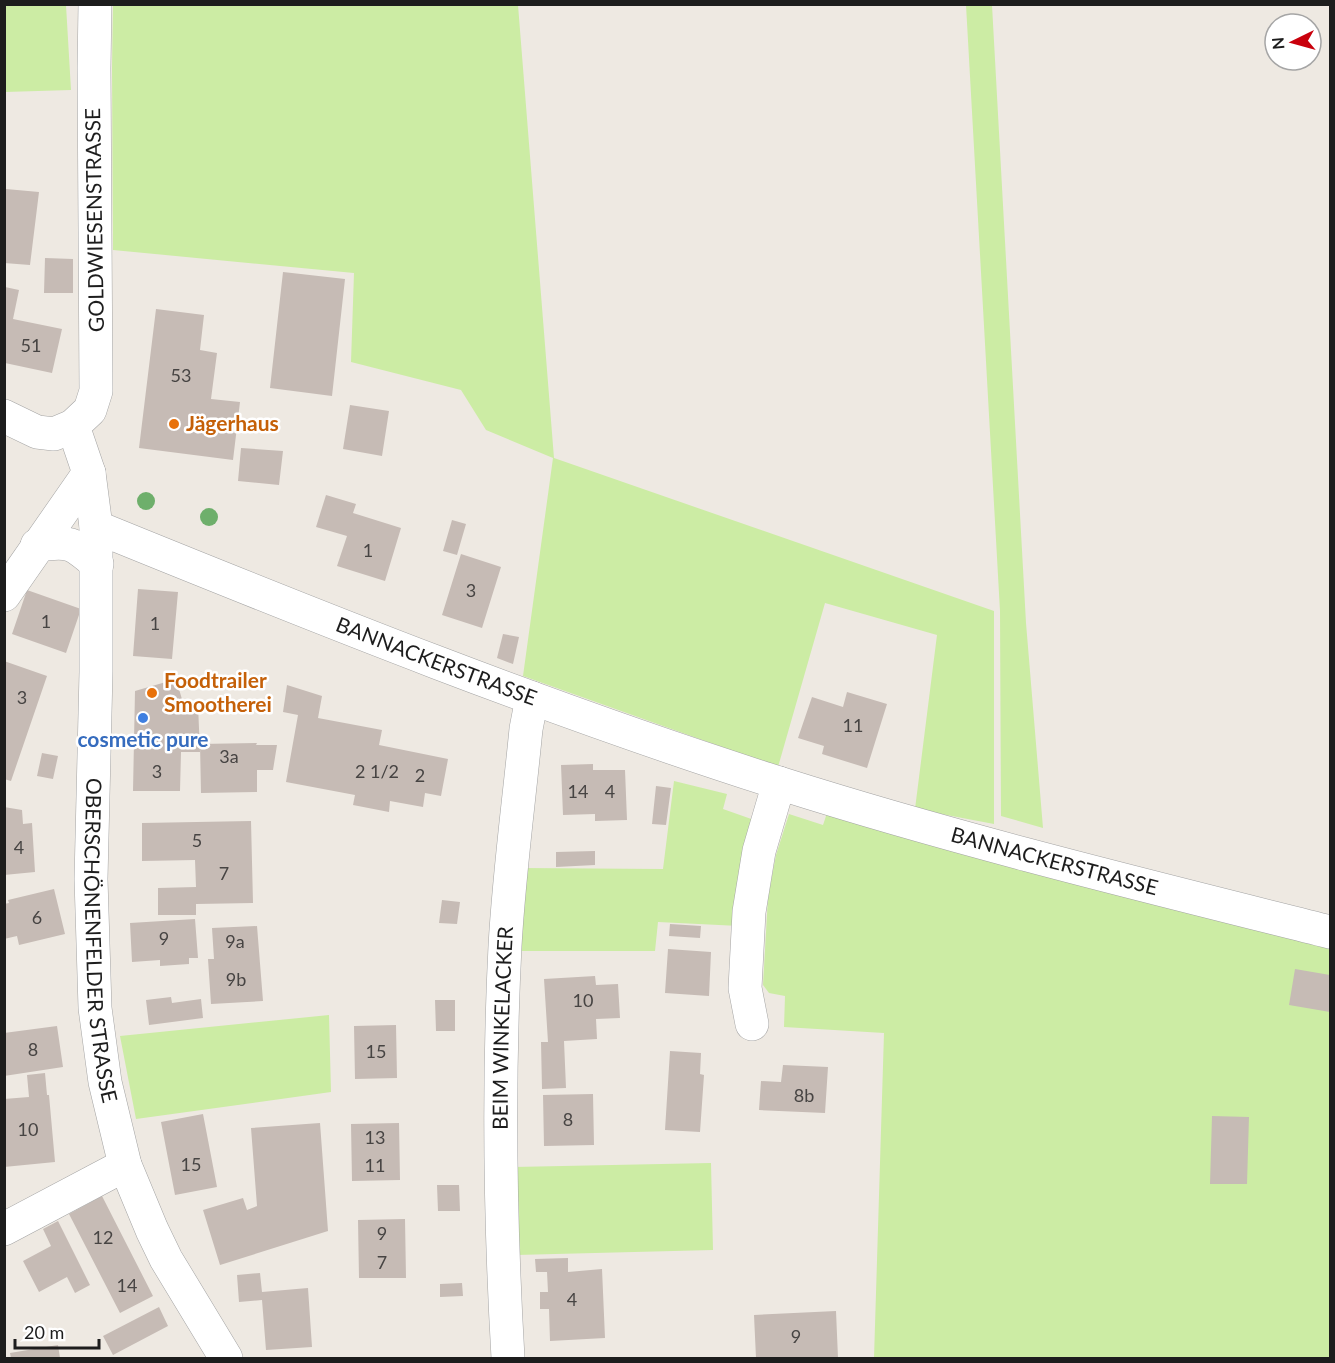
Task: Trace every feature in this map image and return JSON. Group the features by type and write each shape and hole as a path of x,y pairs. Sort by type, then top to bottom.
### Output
{"street":[{"name":"GOLDWIESENSTRASSE","path":"73,426 90,410 96,391 95,4"},
{"path":"4,416 37,432 54,434 73,426"},
{"name":"OBERSCHÖNENFELDER STRASSE","path":"73,426 89,473 96,527 91,879 95,1008 105,1082 125,1165 152,1230 166,1259 226,1359"},
{"path":"4,595 89,473"},
{"name":"BANNACKERSTRASSE","path":"96,527 532,698 779,783 915,825 1330,932"},
{"path":"37,545 56,543 76,545 97,564"},
{"name":"BEIM WINKELACKER","path":"508,1359 500,1185 500,1087 506,944 526,729 532,698"},
{"path":"752,1024 745,988 749,912 759,851 779,783"},
{"path":"4,1229 125,1165"}],"green space":[{"path":"4,5 66,5 71,90 5,92"},
{"path":"113,5 518,5 554,458 994,611 994,824 915,809 937,635 825,603 778,767 523,676 553,458 486,430 461,390 351,362 354,273 113,250"},
{"path":"966,5 992,5 1026,623 1043,828 1001,816 1000,611"},
{"path":"674,781 727,794 723,809 757,821 739,926 658,922 655,951 517,951 522,868 663,869"},
{"path":"829,807 1330,940 1330,1358 874,1358 884,1033 784,1027 785,996 769,993 763,985 768,897 776,855 789,814 823,825"},
{"path":"329,1015 331,1092 136,1119 120,1036"},
{"path":"711,1163 713,1250 516,1255 513,1167"}],"building":[{"path":"6,189 39,192 30,265 4,263"},
{"path":"45,258 73,259 73,293 44,293"},
{"path":"283,272 345,279 332,396 270,388"},
{"path":"5,287 19,290 13,319 62,329 52,373 5,363"},
{"path":"156,309 204,315 200,350 217,353 211,399 240,402 233,460 139,448"},
{"path":"350,405 389,411 382,456 343,449"},
{"path":"241,448 283,451 279,485 238,481"},
{"path":"326,495 356,504 353,513 401,528 385,581 337,566 347,536 316,527"},
{"path":"452,520 466,524 457,555 443,551"},
{"path":"461,554 501,567 482,628 442,615"},
{"path":"138,589 178,592 172,659 133,656"},
{"path":"27,590 81,609 66,653 12,634"},
{"path":"503,634 519,637 513,664 497,658"},
{"path":"4,661 47,676 11,781 4,779"},
{"path":"176,679 184,706 198,705 200,752 181,752 180,791 133,791 135,691"},
{"path":"287,685 322,696 318,718 382,730 379,745 448,759 441,796 425,793 423,807 390,801 389,812 353,805 355,795 286,782 298,715 283,712"},
{"path":"847,692 887,704 867,768 822,754 824,746 798,738 812,697 843,707"},
{"path":"257,743 256,745 277,745 273,770 257,770 257,792 201,793 200,744"},
{"path":"42,753 58,756 53,779 37,776"},
{"path":"593,764 593,770 625,770 627,820 595,821 595,814 563,815 561,765"},
{"path":"656,786 671,788 666,825 652,824"},
{"path":"4,807 22,810 23,824 32,823 35,872 4,875"},
{"path":"251,821 253,903 196,904 196,915 158,915 158,888 196,887 195,860 142,861 142,823"},
{"path":"595,851 595,865 556,867 556,852"},
{"path":"54,889 65,934 19,945 17,936 4,939 4,904 9,903 8,900"},
{"path":"442,900 460,902 457,924 439,923"},
{"path":"195,919 198,958 189,958 189,964 160,966 160,960 132,962 130,923"},
{"path":"670,924 701,926 700,938 669,936"},
{"path":"257,926 263,1001 211,1004 208,959 214,959 212,928"},
{"path":"668,949 711,952 709,996 665,993"},
{"path":"1295,969 1330,975 1330,1012 1289,1005"},
{"path":"595,976 596,985 618,984 620,1018 596,1019 597,1039 564,1041 566,1088 542,1089 541,1042 548,1042 544,979"},
{"path":"171,997 172,1003 201,999 203,1018 149,1025 146,1000"},
{"path":"435,1000 455,1000 455,1031 436,1031"},
{"path":"396,1025 397,1078 355,1079 354,1026"},
{"path":"57,1026 63,1067 4,1076 4,1033"},
{"path":"670,1051 701,1053 700,1074 704,1075 700,1132 665,1130"},
{"path":"783,1065 828,1067 825,1113 759,1110 761,1081 781,1082"},
{"path":"45,1073 55,1162 4,1167 4,1099 29,1097 27,1075"},
{"path":"593,1094 594,1145 544,1146 543,1095"},
{"path":"203,1114 217,1187 175,1195 161,1122"},
{"path":"1212,1116 1249,1117 1247,1184 1210,1184"},
{"path":"320,1123 328,1231 220,1265 203,1210 243,1198 247,1210 257,1206 251,1128"},
{"path":"399,1123 400,1180 352,1181 351,1124"},
{"path":"437,1185 459,1185 460,1211 438,1211"},
{"path":"102,1196 153,1296 120,1313 69,1214"},
{"path":"405,1219 406,1278 359,1278 358,1220"},
{"path":"58,1221 90,1285 75,1293 67,1277 39,1292 23,1261 51,1246 43,1229"},
{"path":"568,1258 568,1272 602,1269 605,1338 550,1341 549,1309 540,1309 540,1292 548,1292 547,1272 536,1272 535,1259"},
{"path":"260,1273 262,1292 308,1288 312,1347 266,1350 262,1300 239,1302 237,1275"},
{"path":"462,1283 463,1296 440,1297 440,1284"},
{"path":"159,1307 168,1326 113,1355 103,1336"},
{"path":"836,1311 838,1358 756,1358 754,1315"},
{"path":"58,1345 60,1358 11,1358 10,1353"}],"place":[{"name":"Jägerhaus","path":"174,424"},
{"name":"Foodtrailer Smootherei","path":"152,693"},
{"name":"cosmetic pure","path":"143,718"}]}
